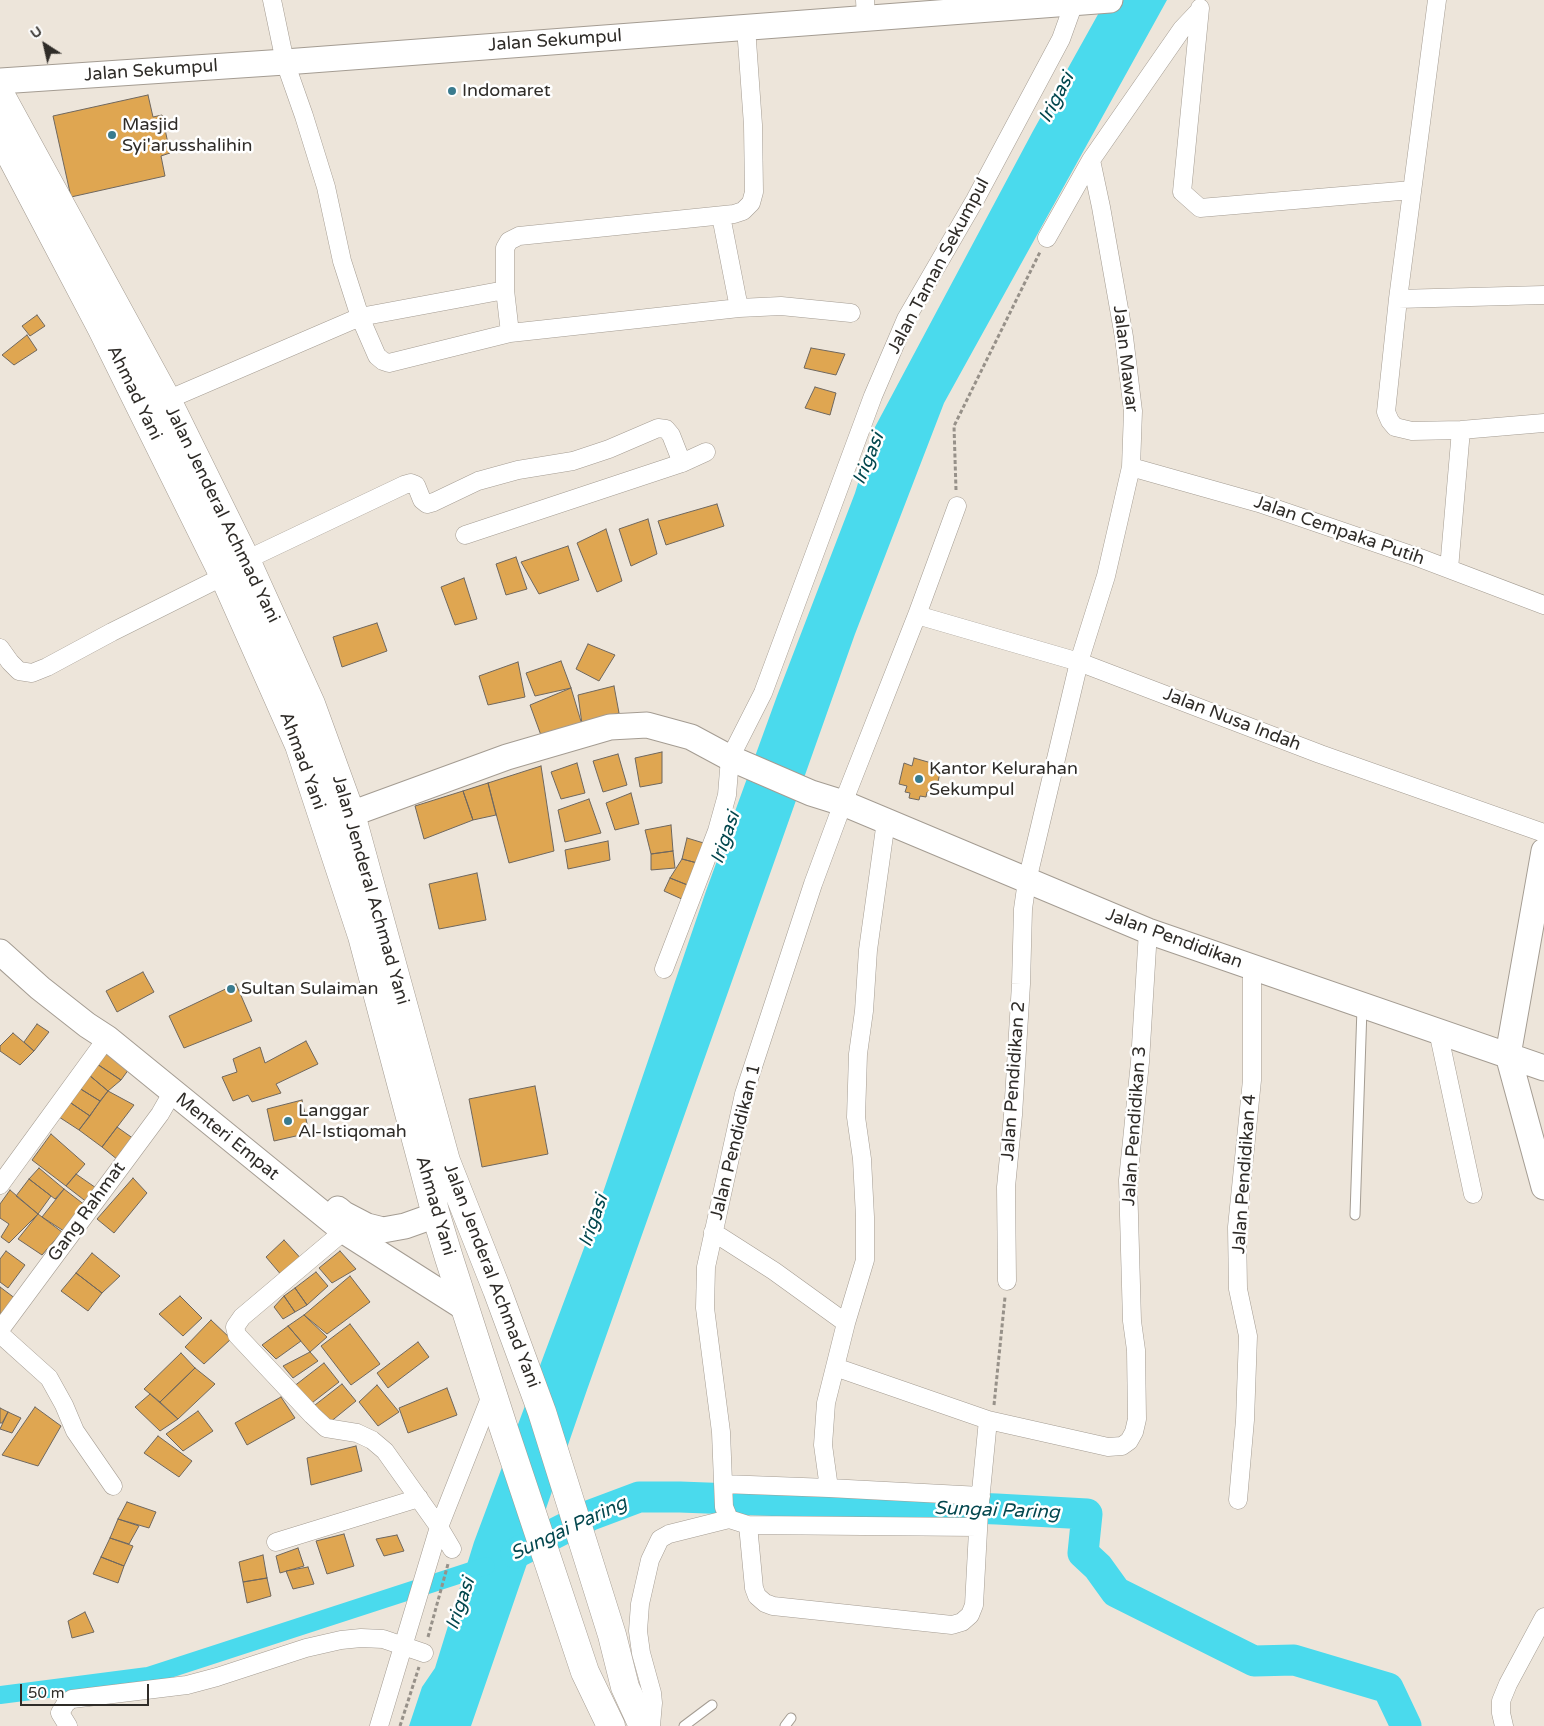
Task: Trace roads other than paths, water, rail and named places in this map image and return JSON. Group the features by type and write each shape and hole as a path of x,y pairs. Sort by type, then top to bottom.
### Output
{"highway":[{"name":"Jalan Jenderal Achmad Yani","path":"0,94 167,400 246,560 311,704 351,814 388,993"},
{"name":"Ahmad Yani","path":"0,135 102,329 224,576 299,745 362,936 388,993 401,1039 436,1215 492,1393 585,1672 611,1726"},
{"name":"Jalan Jenderal Achmad Yani","path":"401,1039 542,1412 612,1635 625,1687 642,1726"}],"street":[{"path":"272,0 285,62 326,187 342,261 360,317 377,356 384,361 390,363 510,333 739,308 781,306 851,312"},
{"name":"Jalan Sekumpul","path":"0,81 285,62 746,27 865,9 1105,0"},
{"path":"1437,0 1398,299 1386,412 1390,421 1395,426 1412,431 1461,430 1544,423"},
{"name":"Jalan Taman Sekumpul","path":"738,762 873,396 906,319 975,200 1061,39 1074,1"},
{"path":"1201,5 1182,192 1200,208 1412,190"},
{"path":"1047,238 1091,160 1182,29 1201,5"},
{"path":"510,333 505,290 505,248 509,241 519,236 734,214 743,211 751,203 754,192 753,126 746,27"},
{"name":"Jalan Mawar","path":"1027,881 1079,662 1106,576 1131,467 1134,411 1124,337 1091,160"},
{"path":"721,216 739,308"},
{"path":"167,400 360,317 505,290"},
{"path":"1398,299 1544,295"},
{"path":"246,560 404,485 411,483 416,485 422,500 427,504 478,482 518,470 573,460 609,449 658,428 666,429 671,435 682,463"},
{"path":"1449,569 1461,430"},
{"path":"465,535 682,463 706,452"},
{"name":"Jalan Cempaka Putih","path":"1131,467 1260,503 1420,558 1544,605"},
{"name":"Jalan Pendidikan 1","path":"725,1501 720,1424 705,1308 706,1267 744,1094 813,884 957,506"},
{"path":"0,648 19,671 32,673 224,576"},
{"name":"Jalan Nusa Indah","path":"917,615 1079,662 1320,754 1544,832"},
{"name":"Jalan Pendidikan","path":"351,814 507,757 610,727 647,725 691,737 738,762 811,793 843,803 1148,931 1544,1068"},
{"path":"664,968 717,831 738,762"},
{"path":"829,1488 823,1445 826,1403 864,1260 865,1217 862,1159 856,1117 858,1054 864,1011 868,950 886,821"},
{"path":"1544,851 1508,1055 1544,1187"},
{"name":"Jalan Pendidikan 2","path":"1007,1281 1006,1187 1013,1115 1021,984 1023,909 1027,881"},
{"name":"Jalan Pendidikan 3","path":"990,1421 1108,1447 1122,1446 1129,1441 1134,1432 1137,1419 1136,1350 1132,1321 1128,1180 1140,1062 1148,931"},
{"name":"Menteri Empat","path":"3,947 40,988 101,1026 355,1229 465,1308"},
{"name":"Jalan Pendidikan 4","path":"1238,1500 1245,1420 1248,1336 1238,1289 1237,1227 1252,1080 1252,967"},
{"path":"0,1185 101,1026"},
{"path":"1438,1031 1473,1194"},
{"name":"Gang Rahmat","path":"0,1330 160,1114 177,1087"},
{"path":"436,1215 398,1228 383,1230 355,1229 242,1318 235,1327 237,1335 326,1428 358,1433 372,1440 385,1451 439,1527 452,1549"},
{"path":"713,1232 774,1271 846,1323"},
{"path":"0,1334 49,1378 64,1405 75,1431 113,1486"},
{"path":"725,1501 748,1525 754,1588 757,1596 765,1603 773,1606 952,1625 962,1622 970,1615 974,1605 979,1509 990,1421 835,1367"},
{"path":"379,1726 439,1527 492,1393"},
{"path":"651,1726 652,1693 641,1653 638,1631 640,1604 650,1560 660,1539 725,1501 829,1488 979,1509"},
{"path":"276,1542 418,1498"},
{"path":"748,1525 979,1509"},
{"path":"1504,1726 1501,1701 1508,1684 1544,1617"},
{"path":"68,1726 60,1713 66,1703 72,1700 187,1684 218,1677 306,1648 341,1640 383,1639 424,1653"}],"lane":[{"path":"1355,1215 1362,1006"},
{"path":"684,1726 712,1705"},
{"path":"785,1726 792,1718"}],"water":[{"name":"Irigasi","path":"1106,0 1167,0 944,403 855,634 588,1387 471,1726 409,1726 422,1687 435,1668 474,1542 584,1248 706,891 777,696 855,493 875,427 1033,131"}],"waterway":[{"name":"Sungai Paring","path":"516,1553 591,1515 639,1497 997,1509 1087,1514 1083,1553 1098,1567 1116,1592 1254,1661 1294,1660 1388,1688 1406,1726"},
{"name":"Irigasi","path":"0,1695 148,1676 486,1566"}],"place":[{"name":"Indomaret","path":"452,91"},
{"name":"Masjid Syi'arusshalihin","path":"112,135"},
{"name":"Kantor Kelurahan Sekumpul","path":"919,779"},
{"name":"Sultan Sulaiman","path":"231,989"},
{"name":"Langgar Al-Istiqomah","path":"288,1121"}]}
